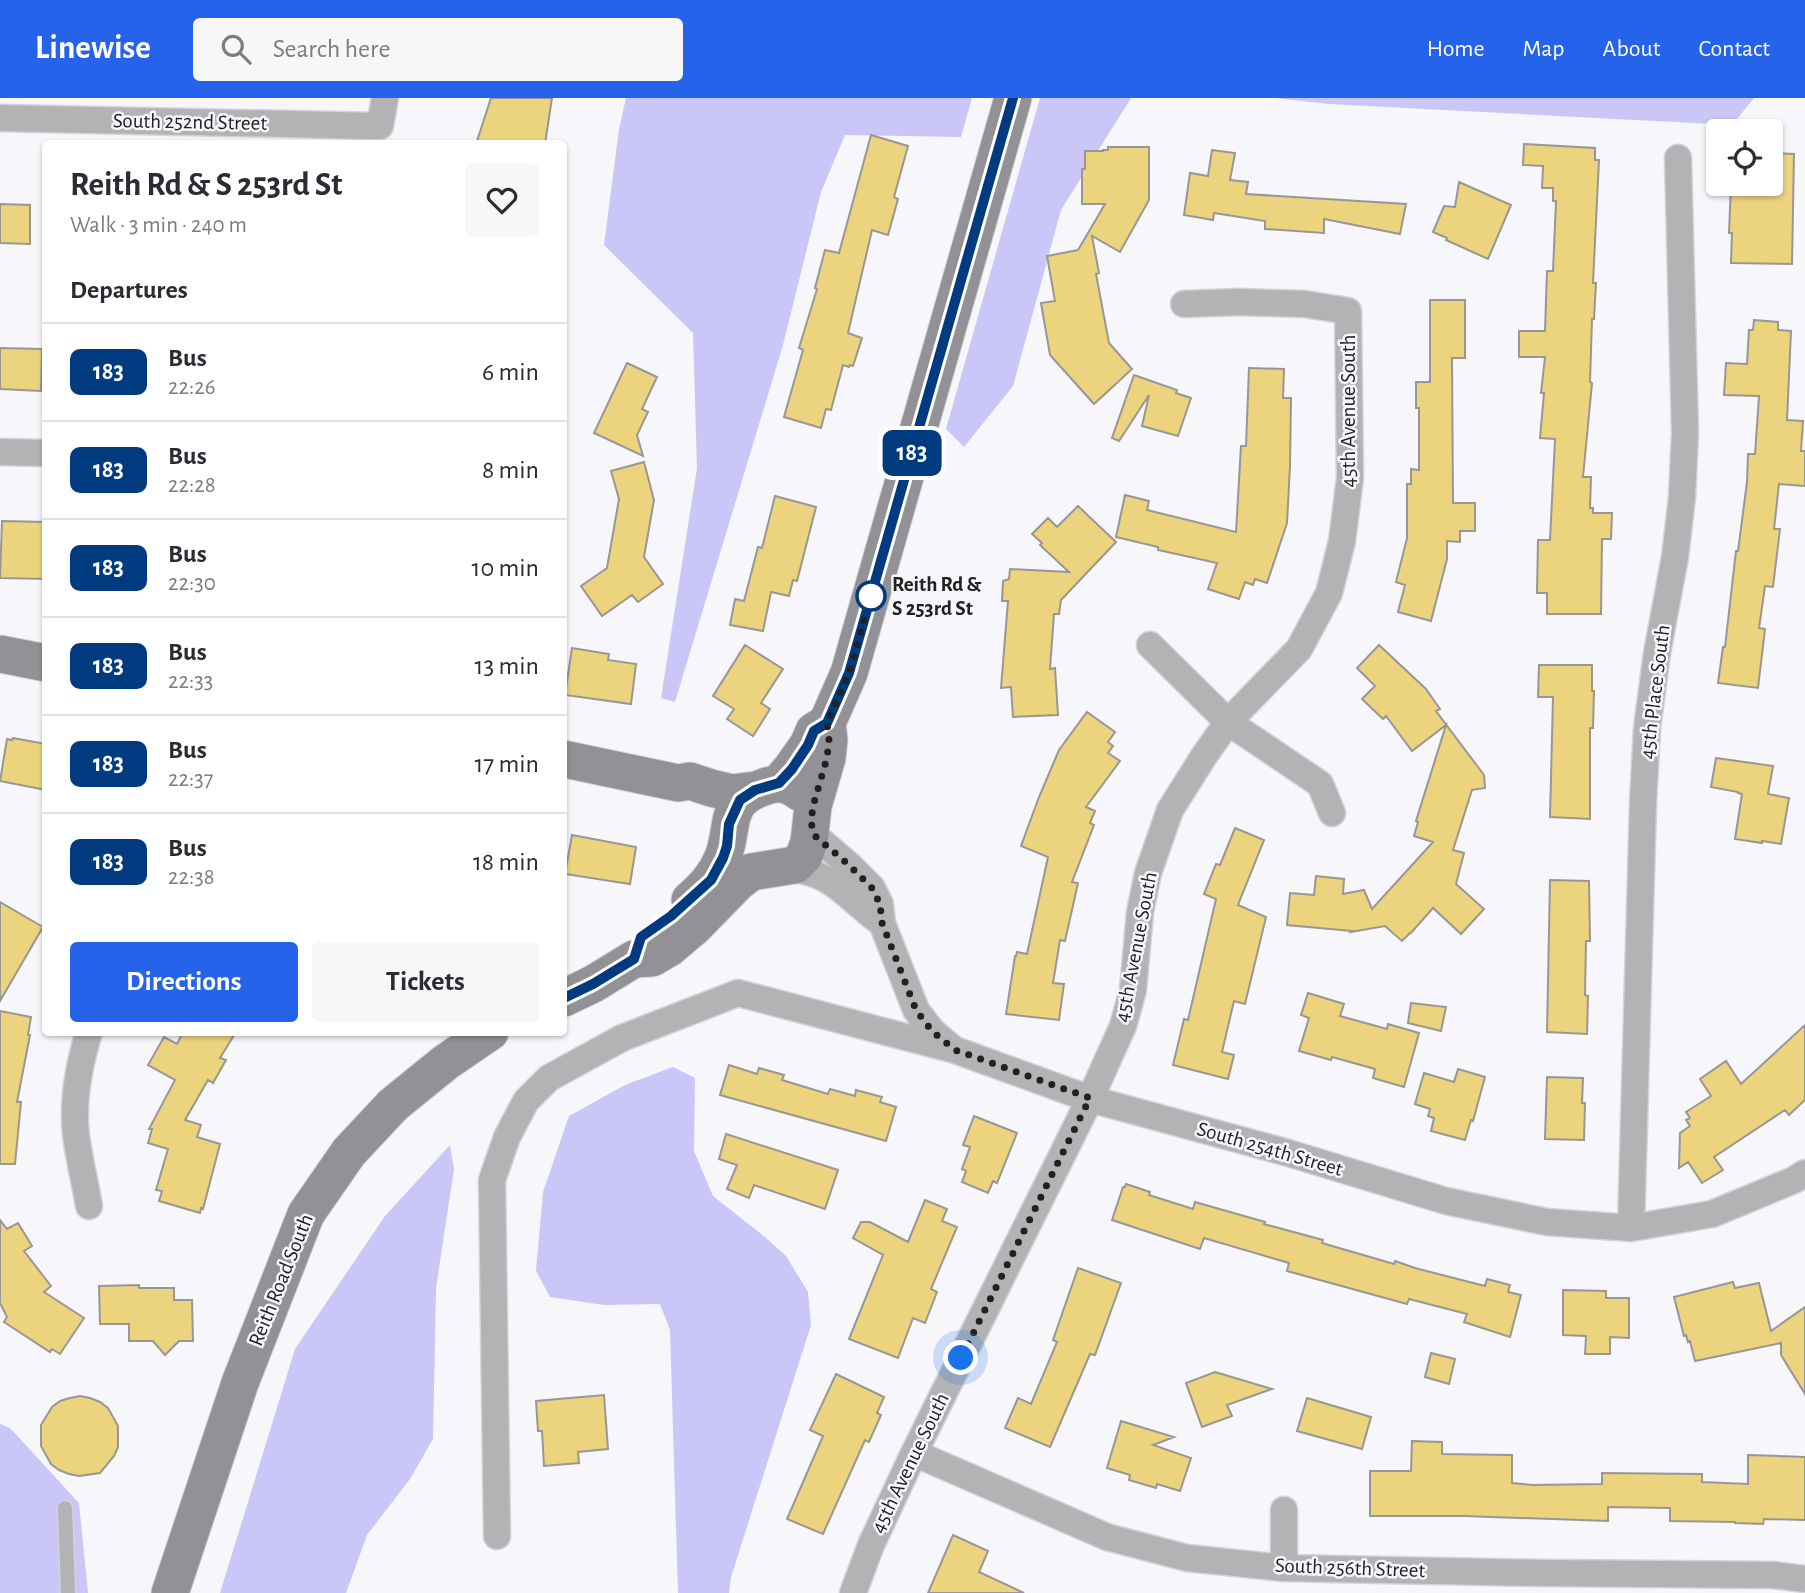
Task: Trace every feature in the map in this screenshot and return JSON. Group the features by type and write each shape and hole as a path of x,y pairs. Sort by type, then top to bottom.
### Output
{"main road":[{"path":"567,997 634,959 652,958 669,948 751,872 795,865 803,856 809,842 813,806 827,758 827,723 849,673 1013,98"},
{"path":"0,654 42,662"},
{"path":"634,959 641,937 671,916 711,880 723,858 729,824 740,800 767,787 792,769 814,731 827,723"},
{"path":"567,760 678,783 690,781 732,793 790,786 804,796 811,822"},
{"path":"678,783 685,792 719,817 725,826 734,857 749,866 771,869"},
{"name":"Reith Road South","path":"170,1593 240,1383 306,1214 349,1152 393,1105 446,1062 484,1036"}],"street":[{"name":"South 252nd Street","path":"0,118 380,126 385,98"},
{"name":"45th Place South","path":"1631,1228 1647,728 1657,653 1675,557 1682,497 1685,433 1678,158"},
{"name":"45th Avenue South","path":"853,1593 871,1545 914,1453 1123,1026 1133,990 1140,912 1148,873 1170,810 1228,722 1299,649 1329,593 1342,541 1350,478 1348,311 1305,304 1184,304"},
{"path":"0,452 42,453"},
{"path":"1150,645 1228,722 1320,784 1332,813"},
{"path":"811,822 814,835 872,888 880,904 882,923 916,1010 932,1031 955,1050"},
{"path":"771,869 804,871 827,879 867,914 882,923"},
{"name":"South 254th Street","path":"497,1536 492,1180 507,1137 526,1101 549,1078 622,1038 738,993 955,1050 1090,1098 1286,1152 1446,1201 1547,1222 1631,1228 1712,1213 1805,1173"},
{"path":"88,1036 76,1091 76,1133 89,1206"},
{"name":"South 256th Street","path":"914,1453 1107,1537 1188,1558 1284,1568 1545,1583 1774,1574 1805,1579"},
{"path":"1284,1510 1284,1568"}],"lane":[{"path":"65,1508 68,1593"}],"shaded area":[{"path":"626,98 972,98 961,137 845,135 821,192 783,345 675,702 661,698 697,468 693,333 604,245 619,129"},
{"path":"1040,98 1131,98 1061,210 1013,386 964,447 946,429"},
{"path":"1275,98 1754,98 1737,119 1706,119 1706,124 1330,104"},
{"path":"673,1067 695,1078 694,1151 713,1196 786,1256 808,1292 811,1325 731,1577 729,1593 678,1593 670,1330 660,1304 604,1305 550,1297 536,1271 543,1192 569,1116 625,1085"},
{"path":"450,1145 454,1169 436,1288 433,1439 410,1479 367,1535 346,1593 220,1593 295,1349 385,1216"},
{"path":"0,1424 10,1428 79,1503 88,1593 0,1593"}],"building":[{"path":"491,98 552,98 546,140 477,140"},
{"path":"871,135 908,146 894,197 898,199 888,235 872,230 848,333 862,338 853,366 843,365 831,410 826,409 821,428 784,417 803,350 799,348 817,289 815,288 825,250 839,253"},
{"path":"1524,144 1595,148 1595,160 1599,160 1593,283 1596,283 1592,319 1592,383 1583,477 1591,477 1590,508 1593,508 1593,513 1612,513 1611,539 1602,539 1601,614 1547,614 1547,593 1537,593 1538,540 1550,540 1555,439 1540,438 1545,357 1519,357 1519,331 1545,331 1547,271 1553,271 1556,201 1553,201 1553,188 1542,188 1543,166 1523,165"},
{"path":"1108,147 1149,147 1149,200 1120,252 1092,236 1109,343 1132,369 1094,404 1050,355 1041,303 1055,301 1047,256 1078,250 1105,204 1082,204 1082,169 1085,169 1085,151 1103,151 1108,150"},
{"path":"1212,150 1235,153 1230,180 1248,182 1246,194 1406,204 1400,234 1324,219 1324,233 1265,229 1265,221 1214,213 1213,220 1184,215 1190,173 1208,176"},
{"path":"1783,154 1794,154 1792,264 1731,263 1732,233 1729,233 1731,196 1783,196"},
{"path":"1459,182 1511,205 1488,259 1433,232 1444,206 1455,207"},
{"path":"0,204 30,205 30,244 0,243"},
{"path":"1430,300 1465,300 1465,358 1452,358 1453,503 1475,503 1475,531 1460,531 1460,542 1447,541 1447,559 1431,621 1398,612 1405,585 1396,582 1407,538 1407,484 1411,484 1411,469 1419,470 1419,408 1416,408 1416,382 1430,382"},
{"path":"1754,320 1778,322 1778,330 1791,331 1787,420 1803,421 1801,451 1805,451 1805,486 1779,484 1774,529 1780,529 1773,587 1765,586 1759,628 1765,629 1758,688 1718,683 1738,551 1748,454 1755,454 1759,396 1724,395 1726,363 1747,364 1749,330 1753,330"},
{"path":"0,348 42,349 41,391 0,389"},
{"path":"627,363 657,377 642,409 648,412 637,435 643,456 594,433"},
{"path":"1249,368 1284,369 1283,398 1291,398 1290,466 1287,523 1267,583 1255,579 1253,585 1245,582 1239,599 1208,589 1217,563 1158,550 1158,547 1116,537 1125,495 1149,501 1147,510 1236,532 1241,446 1246,446"},
{"path":"1134,375 1177,390 1176,393 1191,398 1178,436 1142,426 1149,395 1119,441 1112,438"},
{"path":"644,462 654,500 644,557 663,584 638,602 632,595 602,616 581,586 607,568 619,499 611,471"},
{"path":"775,496 816,507 797,581 793,580 789,596 771,592 763,631 730,625 735,599 744,601 758,547 762,548"},
{"path":"1078,506 1116,542 1061,600 1059,614 1054,614 1050,669 1055,668 1058,715 1013,717 1011,687 1001,688 1008,601 1002,601 1003,581 1009,579 1010,569 1069,572 1032,534 1048,518 1057,527"},
{"path":"2,521 42,522 42,579 0,578"},
{"path":"745,645 783,669 761,703 770,709 753,736 727,719 734,709 713,696"},
{"path":"1379,645 1426,689 1440,709 1436,711 1484,775 1485,788 1472,790 1453,850 1464,853 1456,884 1484,909 1461,934 1433,908 1402,941 1385,926 1351,932 1287,925 1290,893 1314,895 1316,876 1344,879 1343,894 1364,890 1372,909 1433,842 1414,836 1418,822 1416,821 1446,725 1412,751 1386,716 1383,719 1362,699 1375,686 1357,668"},
{"path":"572,648 609,654 608,660 636,664 631,704 567,695"},
{"path":"1539,665 1592,665 1594,691 1593,728 1590,728 1590,819 1550,817 1553,697 1538,697"},
{"path":"1087,712 1115,732 1108,742 1113,746 1108,753 1120,761 1086,807 1095,811 1090,823 1094,825 1072,882 1078,883 1065,941 1060,940 1053,983 1064,984 1059,1020 1006,1014 1015,956 1017,952 1027,954 1048,857 1021,846 1059,750"},
{"path":"7,739 42,743 42,789 0,781"},
{"path":"1716,758 1773,766 1768,794 1789,798 1781,844 1735,839 1742,794 1711,787"},
{"path":"1235,828 1264,840 1238,905 1266,917 1245,1004 1234,1001 1222,1052 1234,1055 1228,1079 1173,1065 1184,1019 1188,1020 1216,899 1204,894 1216,864 1220,865"},
{"path":"572,835 636,847 630,884 567,874"},
{"path":"1550,880 1589,881 1590,941 1586,941 1585,995 1588,996 1587,1034 1547,1032"},
{"path":"0,902 42,929 0,1001"},
{"path":"1308,993 1344,1004 1340,1016 1387,1029 1388,1024 1419,1033 1404,1087 1373,1078 1375,1069 1299,1051 1309,1018 1301,1015"},
{"path":"1411,1003 1446,1007 1441,1031 1408,1023"},
{"path":"0,1011 31,1017 17,1102 21,1102 15,1164 0,1164"},
{"path":"1805,1025 1805,1100 1789,1115 1785,1110 1714,1157 1723,1170 1702,1183 1688,1162 1679,1168 1680,1133 1690,1126 1686,1120 1690,1118 1686,1112 1711,1096 1700,1079 1726,1061 1741,1084"},
{"path":"181,1036 234,1036 220,1058 226,1060 213,1083 208,1080 185,1120 201,1125 197,1137 220,1144 200,1213 159,1201 162,1191 156,1190 168,1149 148,1143 152,1129 149,1129 175,1080 148,1065 164,1037 177,1044"},
{"path":"729,1065 757,1074 759,1068 784,1075 782,1080 828,1094 830,1089 855,1096 856,1090 882,1097 880,1102 896,1107 886,1141 720,1095"},
{"path":"1458,1069 1485,1077 1465,1140 1431,1131 1434,1118 1428,1116 1430,1109 1415,1104 1424,1073 1454,1082"},
{"path":"1547,1077 1583,1078 1584,1140 1545,1139"},
{"path":"974,1116 1017,1133 997,1183 993,1181 988,1193 962,1182 966,1171 962,1169 970,1147 963,1145"},
{"path":"726,1134 838,1170 825,1209 754,1185 749,1198 727,1189 737,1165 719,1159"},
{"path":"1126,1184 1150,1192 1149,1195 1193,1209 1195,1202 1394,1264 1395,1261 1485,1286 1487,1279 1510,1285 1508,1292 1521,1295 1510,1337 1464,1322 1467,1314 1409,1299 1407,1304 1287,1271 1289,1263 1204,1238 1200,1249 1112,1220"},
{"path":"925,1200 947,1209 942,1221 957,1227 931,1289 937,1292 925,1323 913,1318 898,1358 849,1339 883,1255 853,1238 861,1222 870,1222 908,1242"},
{"path":"0,1220 7,1229 18,1223 32,1246 24,1251 51,1286 44,1292 84,1318 60,1354 52,1349 50,1352 4,1322 7,1317 0,1303"},
{"path":"1078,1268 1121,1283 1095,1355 1090,1354 1050,1447 1005,1428 1018,1398 1031,1404 1057,1342 1053,1340"},
{"path":"1733,1282 1735,1288 1759,1283 1771,1331 1805,1307 1805,1394 1781,1355 1781,1343 1695,1361 1690,1341 1684,1336 1674,1297"},
{"path":"139,1285 139,1288 174,1288 174,1300 192,1300 193,1341 179,1341 165,1355 153,1341 129,1341 129,1324 100,1324 99,1286"},
{"path":"1563,1290 1606,1291 1606,1298 1629,1298 1629,1338 1610,1337 1610,1354 1585,1354 1586,1336 1563,1335"},
{"path":"1431,1353 1455,1359 1449,1384 1425,1377"},
{"path":"1215,1372 1272,1389 1227,1405 1232,1416 1202,1427 1186,1383"},
{"path":"836,1374 884,1397 877,1413 881,1415 869,1442 865,1440 823,1534 787,1519 823,1436 810,1430"},
{"path":"604,1395 608,1449 578,1452 579,1463 544,1466 542,1431 538,1431 536,1401"},
{"path":"80,1396 100,1402 108,1408 118,1426 118,1447 100,1473 79,1476 59,1470 51,1464 41,1446 41,1425 52,1407 60,1401"},
{"path":"1307,1398 1371,1417 1362,1449 1297,1431"},
{"path":"1121,1421 1174,1437 1153,1445 1191,1458 1180,1491 1157,1484 1156,1488 1129,1480 1130,1475 1107,1468"},
{"path":"1412,1441 1442,1442 1442,1454 1512,1455 1512,1483 1533,1485 1602,1484 1602,1473 1702,1474 1702,1482 1748,1484 1748,1455 1805,1457 1805,1520 1764,1519 1763,1524 1670,1521 1670,1508 1608,1507 1608,1521 1370,1516 1370,1471 1411,1471"},
{"path":"953,1535 988,1551 979,1572 1024,1593 928,1593"}],"bus line":[{"name":"183","path":"567,997 634,959 641,937 671,916 711,880 723,858 729,824 740,800 755,790 779,783 792,769 814,731 827,723 849,673 1013,98"}],"place":[{"name":"Reith Rd & S 253rd St","path":"871,596"}],"route":[{"path":"871,596 849,673 827,723 827,758 811,822 814,835 872,888 880,904 882,923 916,1010 932,1031 955,1050 1090,1098 961,1358"}]}
